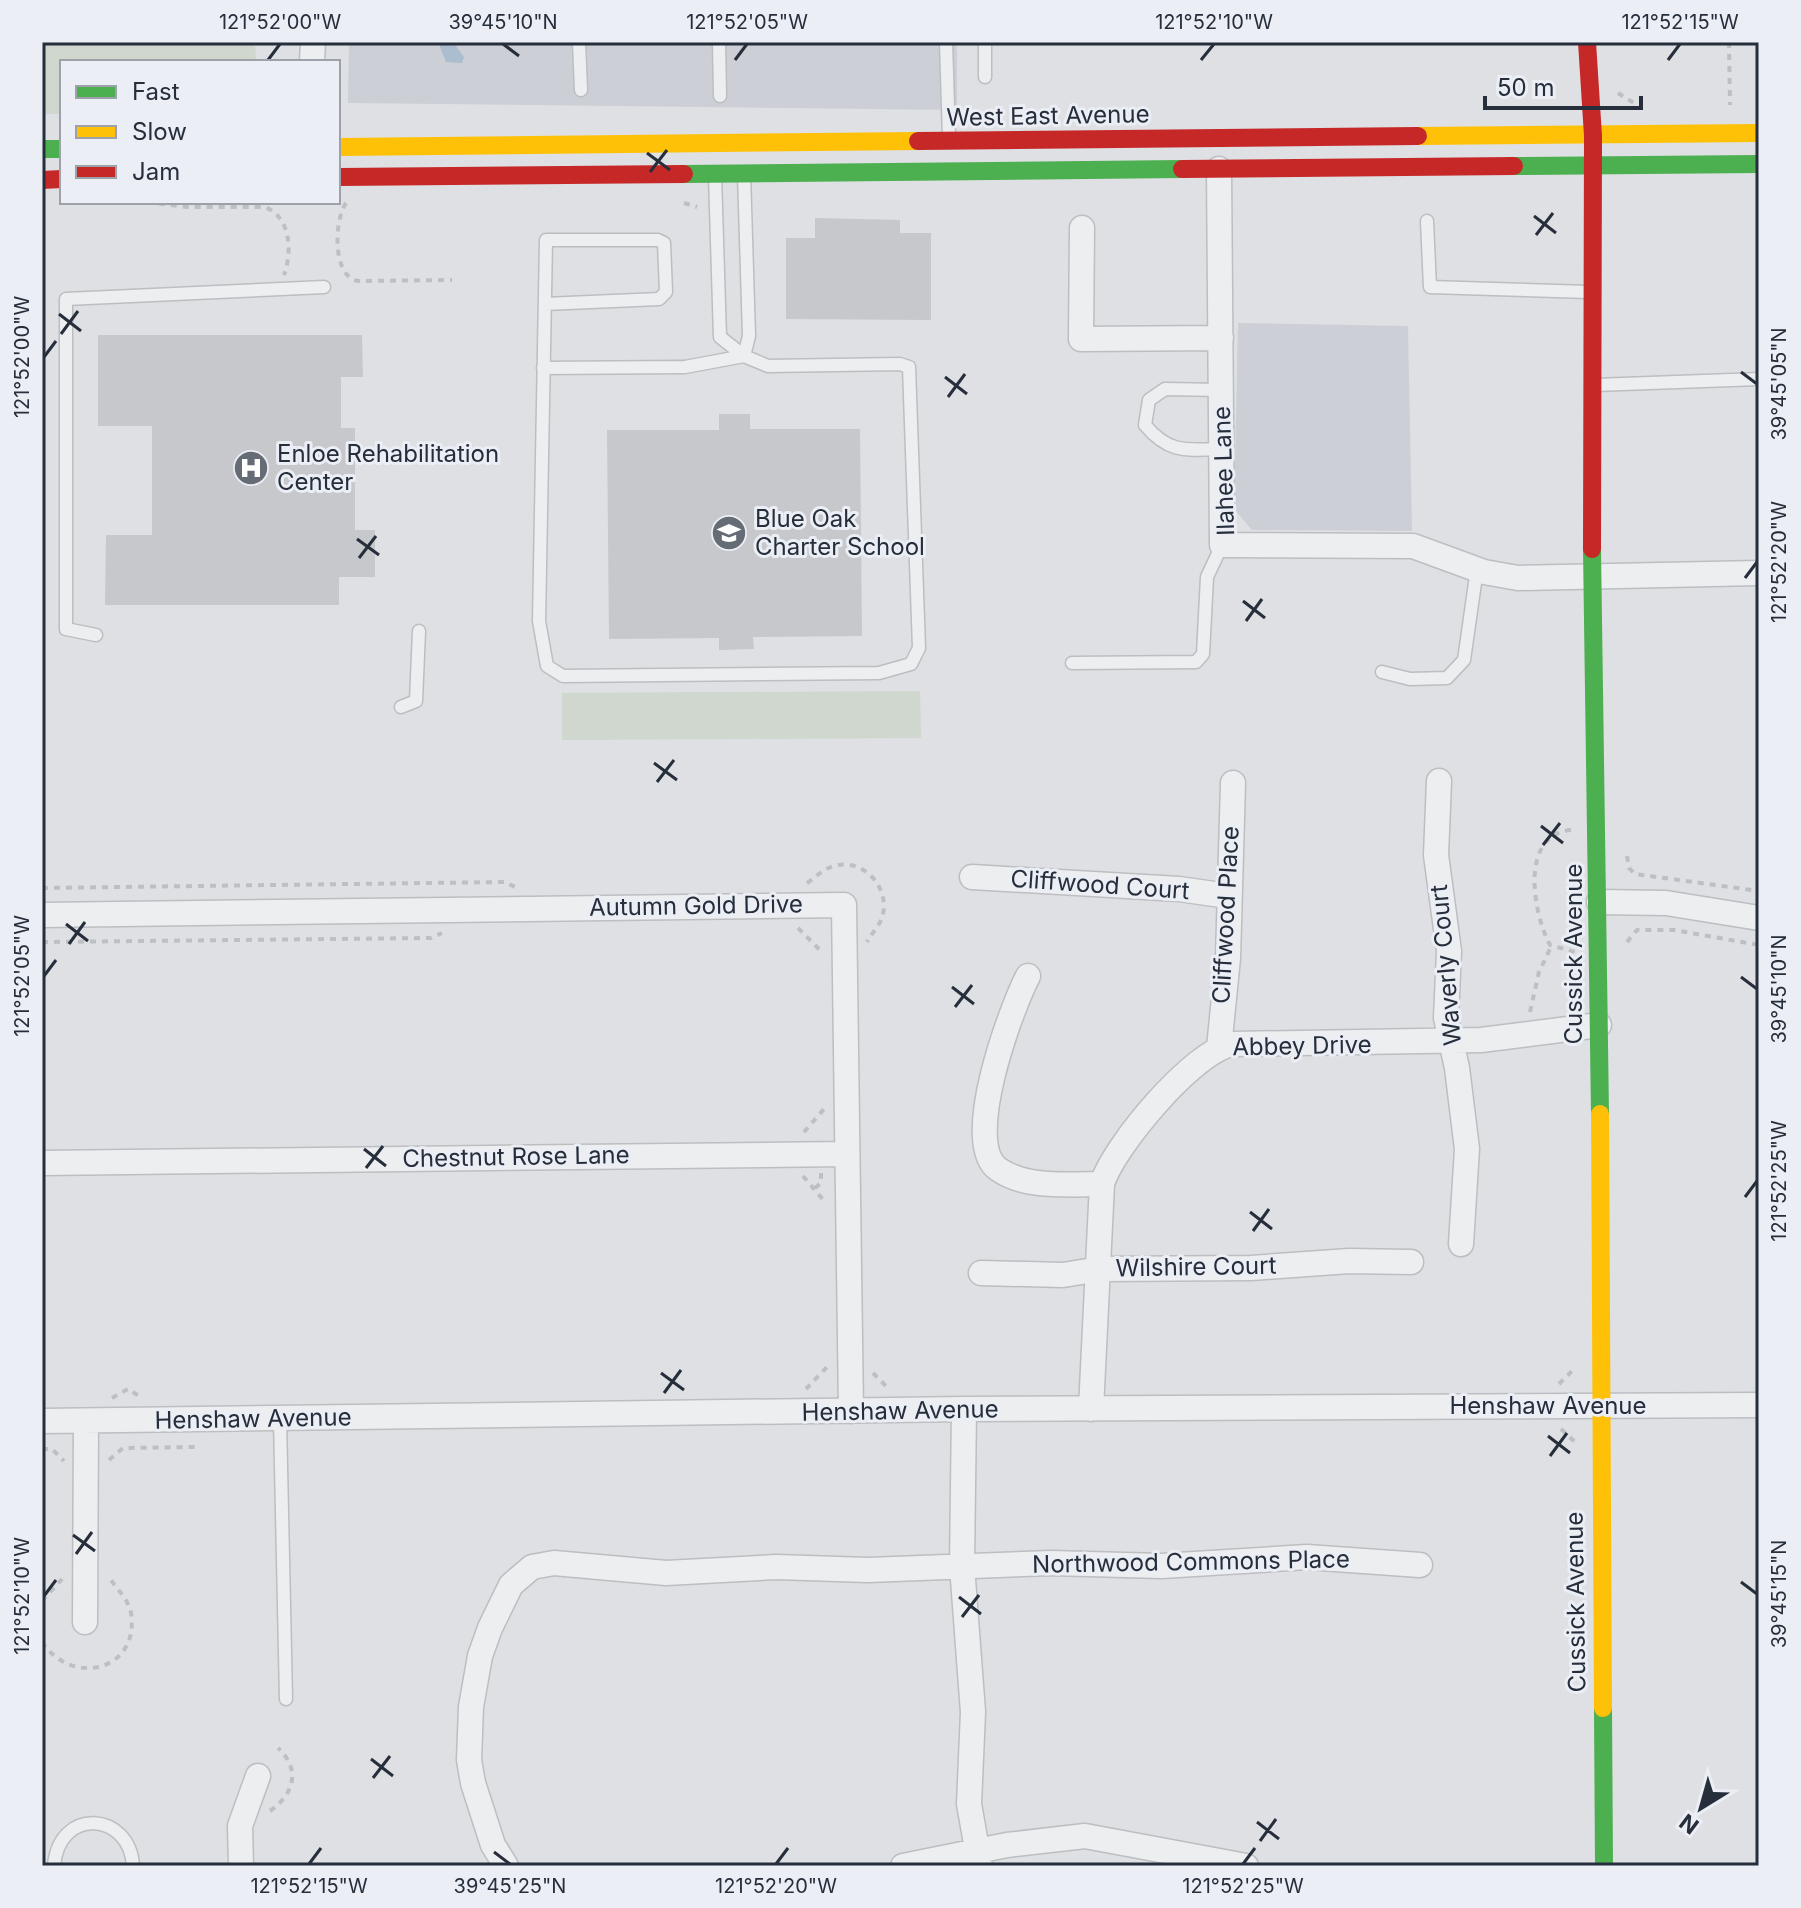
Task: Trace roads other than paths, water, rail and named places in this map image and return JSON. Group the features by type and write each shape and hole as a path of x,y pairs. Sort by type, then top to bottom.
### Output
{"main road":[{"name":"Cussick Avenue","path":"1587,42 1593,136 1592,574 1599,902 1599,1406 1604,1866"},
{"name":"West East Avenue","path":"340,177 728,161 949,141 1759,133"},
{"name":"West East Avenue","path":"340,147 728,161 1219,169 1759,164"}],"street":[{"name":"Ilahee Lane","path":"1219,169 1222,545 1413,546 1477,569 1518,578 1592,574 1759,573"},
{"path":"1082,228 1081,339 1221,338"},
{"name":"Waverly Court","path":"1439,781 1436,855 1449,951 1446,1018 1467,1149 1461,1244"},
{"name":"Cliffwood Place","path":"1219,1048 1228,958 1233,783"},
{"name":"Cliffwood Court","path":"972,877 1179,889 1228,896"},
{"path":"1599,902 1666,903 1759,918"},
{"name":"Autumn Gold Drive","path":"42,915 844,905 851,1411"},
{"path":"1028,976 1003,1032 988,1117 987,1154 997,1169 1018,1178 1045,1183 1102,1184"},
{"name":"Abbey Drive","path":"1091,1409 1102,1184 1111,1160 1128,1137 1179,1082 1219,1048 1233,1044 1451,1041 1599,1025"},
{"name":"Chestnut Rose Lane","path":"42,1163 846,1154"},
{"name":"Wilshire Court","path":"981,1273 1063,1275 1100,1269 1217,1269 1411,1262"},
{"name":"Henshaw Avenue","path":"42,1421 964,1409 1759,1405"},
{"path":"964,1409 962,1566 972,1690 969,1804 979,1858"},
{"path":"85,1622 86,1421"},
{"name":"Northwood Commons Place","path":"506,1866 489,1832 473,1783 469,1747 480,1656 506,1592 523,1571 554,1563 666,1573 756,1567 868,1570 962,1566 1162,1566 1307,1557 1420,1565"},
{"path":"241,1866 240,1826 258,1776"},
{"path":"903,1866 979,1858 1068,1837 1102,1837 1246,1866"}],"lane":[{"path":"579,42 581,90"},
{"path":"719,42 720,96"},
{"path":"946,42 949,141"},
{"path":"985,42 985,77"},
{"path":"545,304 659,299 666,292 664,243 658,240 546,240 539,621 547,666 563,676 879,673 911,664 919,648 909,367 900,364 768,366 744,356 720,337 728,161"},
{"path":"728,161 749,336 744,356"},
{"path":"1427,221 1430,287 1592,292"},
{"path":"96,635 66,629 66,299 324,287"},
{"path":"543,368 685,367 744,356"},
{"path":"1592,385 1759,379"},
{"path":"1221,390 1165,389 1149,400 1145,425 1158,441 1181,450 1222,449"},
{"path":"1072,663 1196,662 1203,654 1207,577 1222,545"},
{"path":"1382,672 1410,679 1447,678 1464,660 1477,569"},
{"path":"401,707 416,701 419,631"},
{"path":"280,1419 286,1699"},
{"path":"54,1866 62,1835 71,1828 96,1825 123,1835 130,1845 133,1866"}],"water":[{"path":"438,42 453,42 464,57 462,63 446,62"}],"place":[{"name":"Enloe Rehabilitation Center","path":"251,468"},
{"name":"Blue Oak Charter School","path":"729,533"}]}
